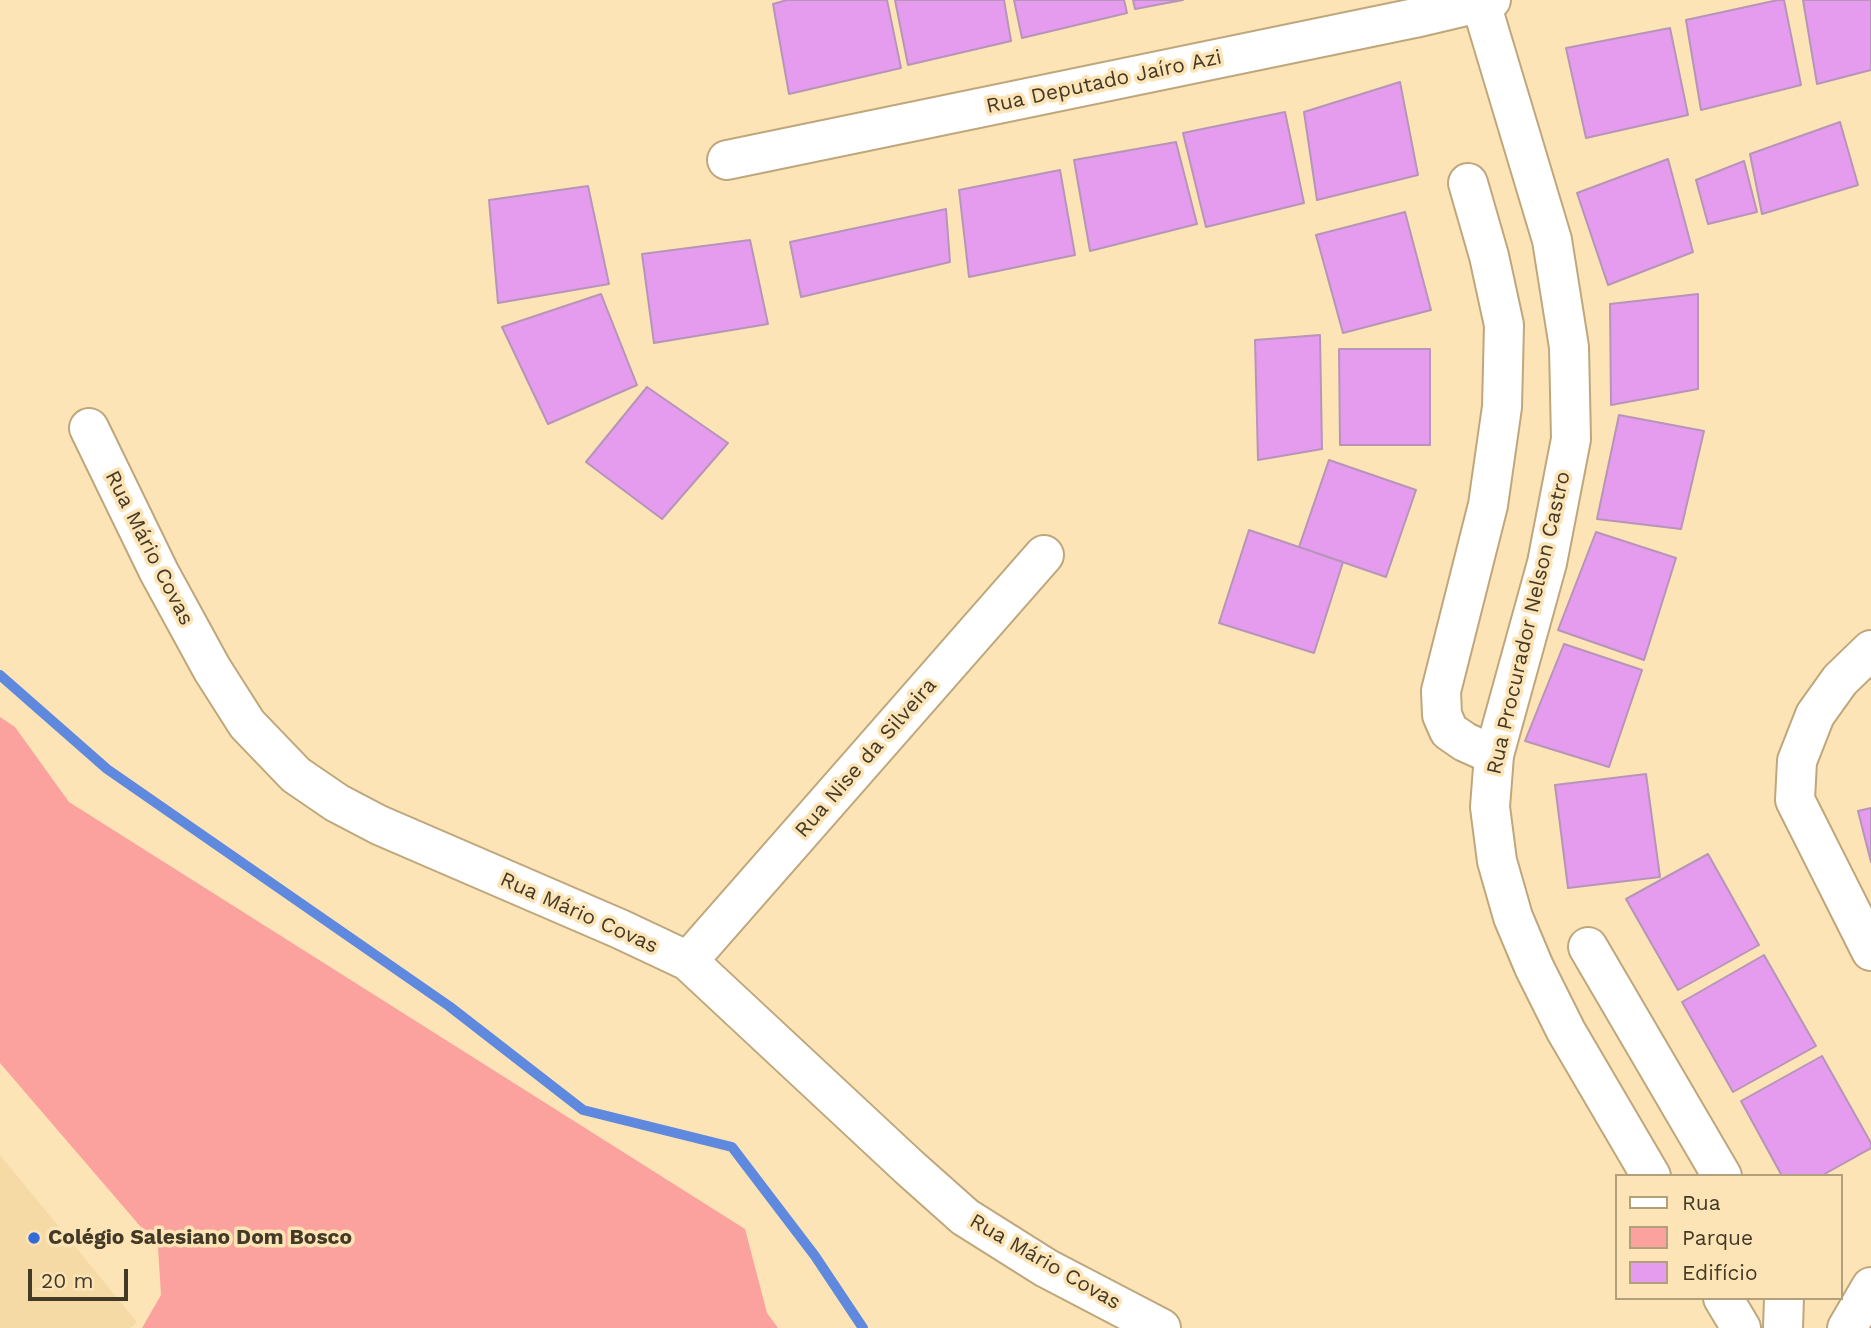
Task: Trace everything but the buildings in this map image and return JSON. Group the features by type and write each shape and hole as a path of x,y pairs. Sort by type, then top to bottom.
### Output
{"street":[{"name":"Rua Deputado Jaíro Azi","path":"727,160 1484,1"},
{"name":"Rua Procurador Nelson Castro","path":"1484,1 1552,240 1569,347 1571,439 1547,563 1494,755 1490,807 1497,861 1513,917 1534,967 1566,1031 1650,1174"},
{"path":"1468,183 1489,256 1504,325 1502,407 1488,505 1441,691 1442,715 1449,731 1465,743 1494,755"},
{"name":"Rua Mário Covas","path":"89,428 159,572 212,669 247,724 296,775 337,803 379,825 688,961 965,1217 1046,1268 1161,1328"},
{"name":"Rua Nise da Silveira","path":"688,961 1044,555"},
{"path":"1871,650 1840,680 1815,715 1797,761 1794,800 1871,951"},
{"path":"1588,947 1721,1174"},
{"path":"1847,1328 1871,1287"},
{"path":"1724,1300 1741,1328"},
{"path":"1783,1328 1784,1300"}],"shaded area":[{"name":"Colégio Salesiano Dom Bosco","path":"0,1155 137,1322 131,1328 0,1328"}],"green space":[{"path":"0,717 15,727 69,802 745,1229 767,1313 778,1328 142,1328 161,1295 158,1247 0,1063"}],"waterway":[{"path":"0,675 107,769 449,1006 583,1110 732,1147 815,1256 863,1328"}],"place":[{"name":"Colégio Salesiano Dom Bosco","path":"34,1238"}]}
